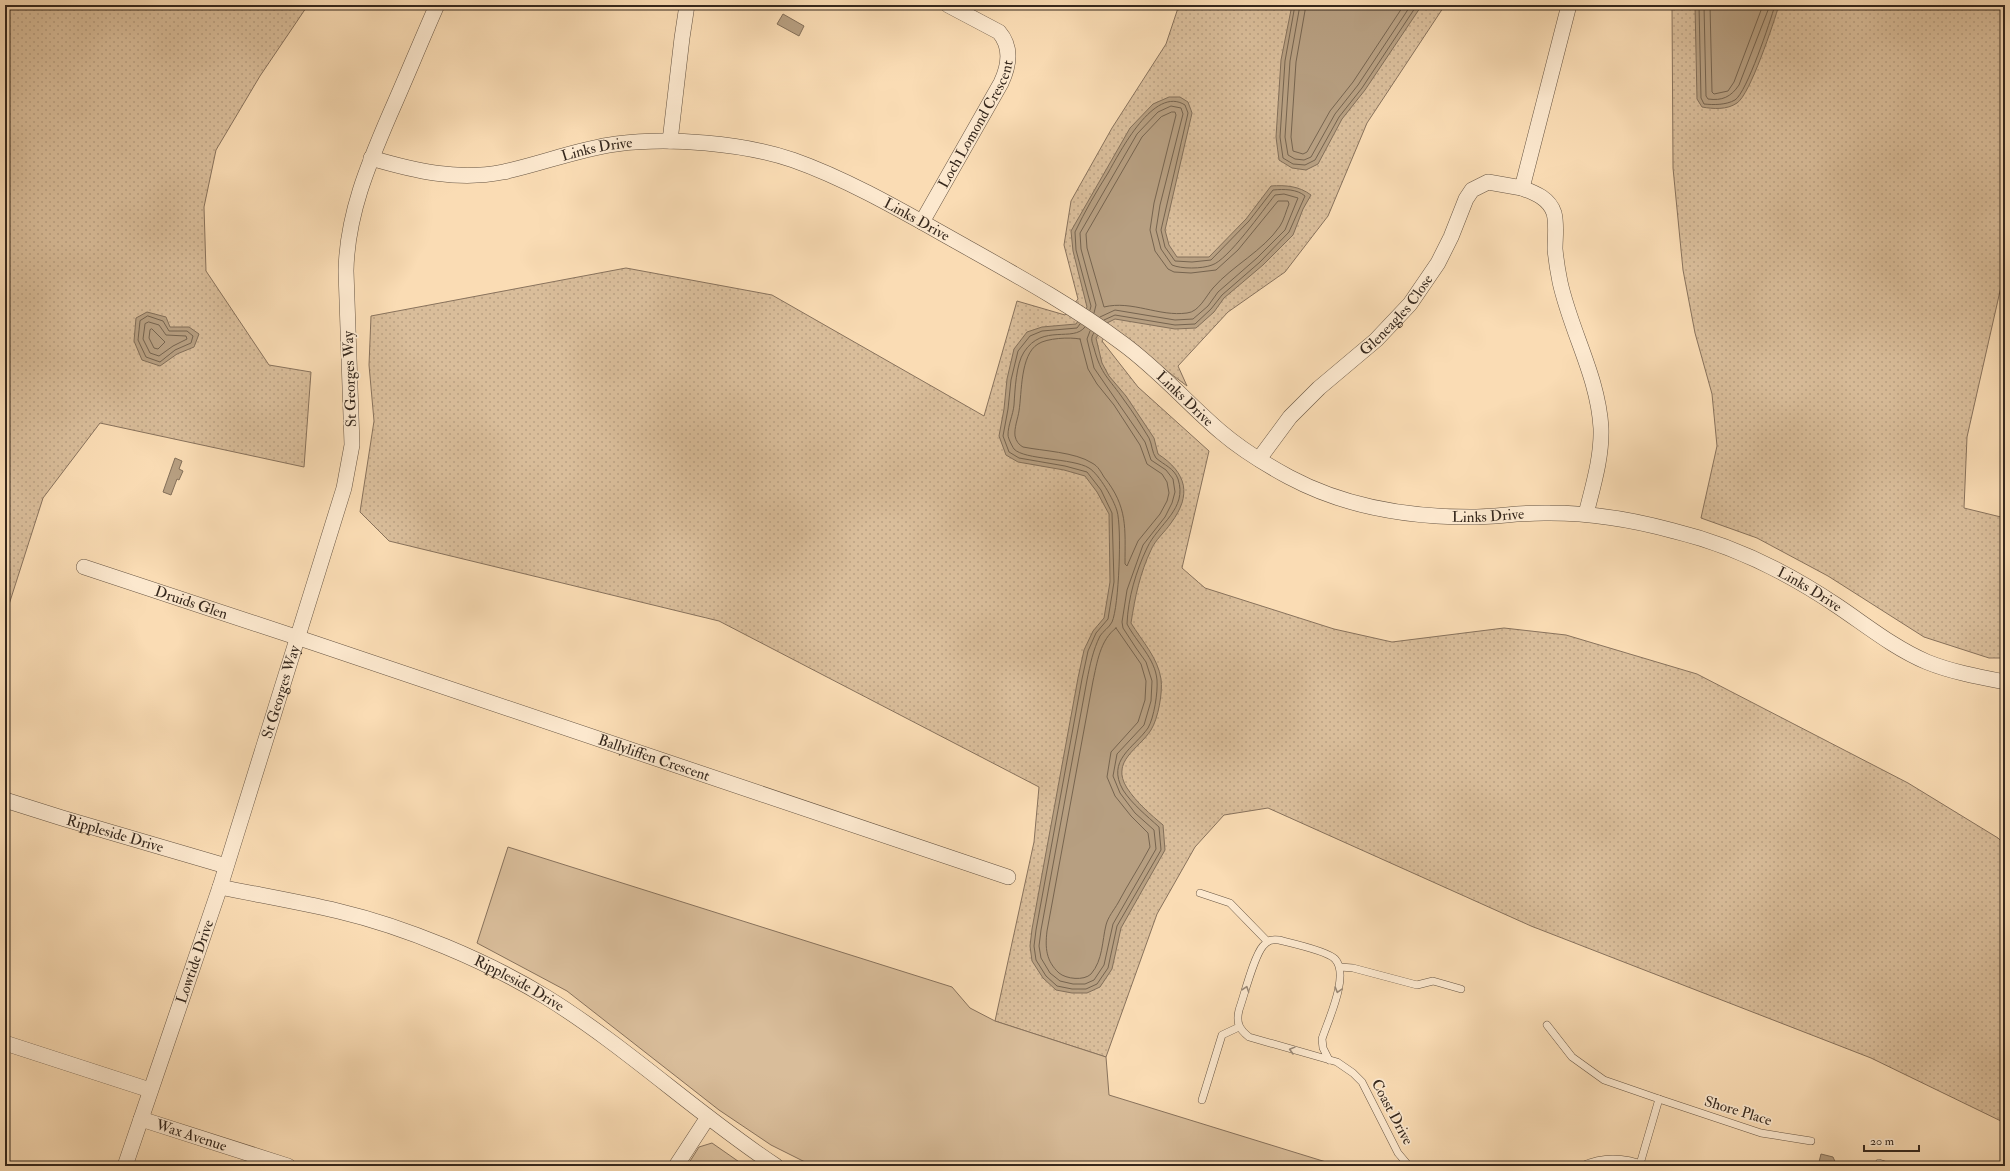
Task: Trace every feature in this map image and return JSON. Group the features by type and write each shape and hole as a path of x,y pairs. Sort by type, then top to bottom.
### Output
{"street":[{"name":"St Georges Way","path":"260,756 299,638 344,488 350,459 352,445 346,248 359,191 371,158 437,5"},
{"path":"670,141 682,38 688,5"},
{"name":"Loch Lomond Crescent","path":"922,222 1001,83 1008,64 1008,47 1005,39 999,32 948,5"},
{"path":"1522,188 1569,5"},
{"name":"Links Drive","path":"371,158 429,174 475,175 500,173 614,144 670,141 703,142 784,157 816,169 922,222 1030,283 1121,342 1172,385 1218,429 1259,459 1290,477 1333,498 1378,509 1426,516 1471,517 1547,512 1586,514 1674,530 1709,541 1779,570 1808,587 1906,652 1928,662 1964,674 2005,682"},
{"name":"Gleneagles Close","path":"1259,459 1290,416 1319,388 1370,346 1410,304 1438,263 1451,237 1466,199 1472,190 1488,182 1522,188 1544,198 1554,213 1556,258 1560,284 1588,364 1595,390 1601,428 1595,479 1586,514"},
{"name":"Druids Glen","path":"84,567 299,638"},
{"name":"Ballyliffen Crescent","path":"299,638 1008,877"},
{"name":"Lowtide Drive","path":"125,1166 220,887 260,756"},
{"name":"Rippleside Drive","path":"5,800 226,866"},
{"name":"Rippleside Drive","path":"220,887 339,912 435,943 485,965 545,997 613,1042 708,1117 776,1166"},
{"path":"5,1043 150,1090"},
{"path":"676,1166 708,1117"},
{"name":"Wax Avenue","path":"141,1119 288,1166"}],"lane":[{"path":"1200,893 1230,903 1267,941"},
{"path":"1202,1100 1222,1035 1239,1027 1237,1019 1239,1010 1259,950 1267,941 1273,939 1327,954 1335,958 1340,967 1341,976 1339,988 1322,1039 1323,1048 1329,1060"},
{"path":"1340,967 1353,968 1417,985 1433,981 1461,988"},
{"name":"Shore Place","path":"1547,1025 1572,1057 1604,1080 1761,1133 1811,1141"},
{"name":"Coast Drive","path":"1239,1027 1249,1037 1345,1066 1362,1082 1398,1153 1409,1166"},
{"path":"1582,1166 1595,1160 1608,1158 1643,1165 1659,1099"},
{"path":"1880,1163 1888,1166"}],"shaded area":[{"path":"5,5 308,5 260,76 216,150 204,207 206,271 269,365 311,372 304,467 100,423 43,498 5,617"},
{"path":"1179,5 1445,5 1367,123 1328,216 1285,272 1228,312 1178,366 1187,386 1110,328 1102,341 1138,387 1209,451 1182,568 1205,588 1334,629 1392,642 1504,628 1566,635 1697,674 1908,783 1998,838 2005,845 2005,1123 1871,1058 1531,926 1268,808 1224,815 1195,847 1157,914 1106,1057 995,1021 1034,842 1039,787 719,621 389,541 360,512 374,421 369,365 371,316 626,268 772,295 984,416 1017,301 1065,315 1078,299 1064,245 1071,201 1112,128 1166,44"},
{"path":"1672,5 2005,5 2005,269 1967,437 1964,508 2005,518 2005,658 1989,658 1924,637 1828,576 1757,538 1701,518 1717,446 1712,394 1695,333 1683,270 1673,168"},
{"path":"508,847 952,987 970,1008 995,1021 1106,1057 1109,1095 1339,1166 813,1166 771,1145 719,1110 567,991 477,943"},
{"path":"712,1143 745,1166 687,1166 699,1147"}],"water":[{"path":"1292,5 1422,5 1365,90 1342,119 1318,164 1306,170 1292,168 1279,160 1276,137 1281,60"},
{"path":"1695,5 1779,5 1755,73 1742,97 1737,103 1729,107 1702,107 1697,99"},
{"path":"783,14 804,26 799,36 777,24"},
{"path":"1169,97 1180,97 1188,102 1192,113 1165,230 1169,245 1177,257 1209,257 1246,219 1271,186 1292,187 1311,195 1303,209 1293,235 1263,265 1224,298 1214,312 1196,328 1175,329 1115,319 1107,323 1096,338 1102,363 1109,376 1126,396 1154,438 1158,454 1168,461 1175,469 1183,485 1184,494 1178,513 1151,550 1141,576 1136,595 1131,623 1157,664 1161,679 1161,698 1154,725 1146,737 1128,756 1122,770 1123,779 1127,788 1135,799 1163,825 1165,850 1121,928 1112,969 1100,987 1087,993 1072,993 1056,990 1043,978 1032,961 1030,946 1084,650 1093,631 1104,618 1110,582 1109,514 1097,492 1085,476 1064,470 1018,462 1006,455 999,436 1007,379 1014,349 1027,332 1042,327 1076,324 1087,307 1073,251 1071,231 1130,128 1153,104"},
{"path":"147,312 166,317 170,327 189,327 199,334 194,347 177,354 160,366 142,360 134,341 136,318"},
{"path":"175,458 182,461 179,469 183,471 179,480 177,479 171,495 163,492"},
{"path":"1821,1154 1833,1157 1837,1166 1818,1166"}]}
